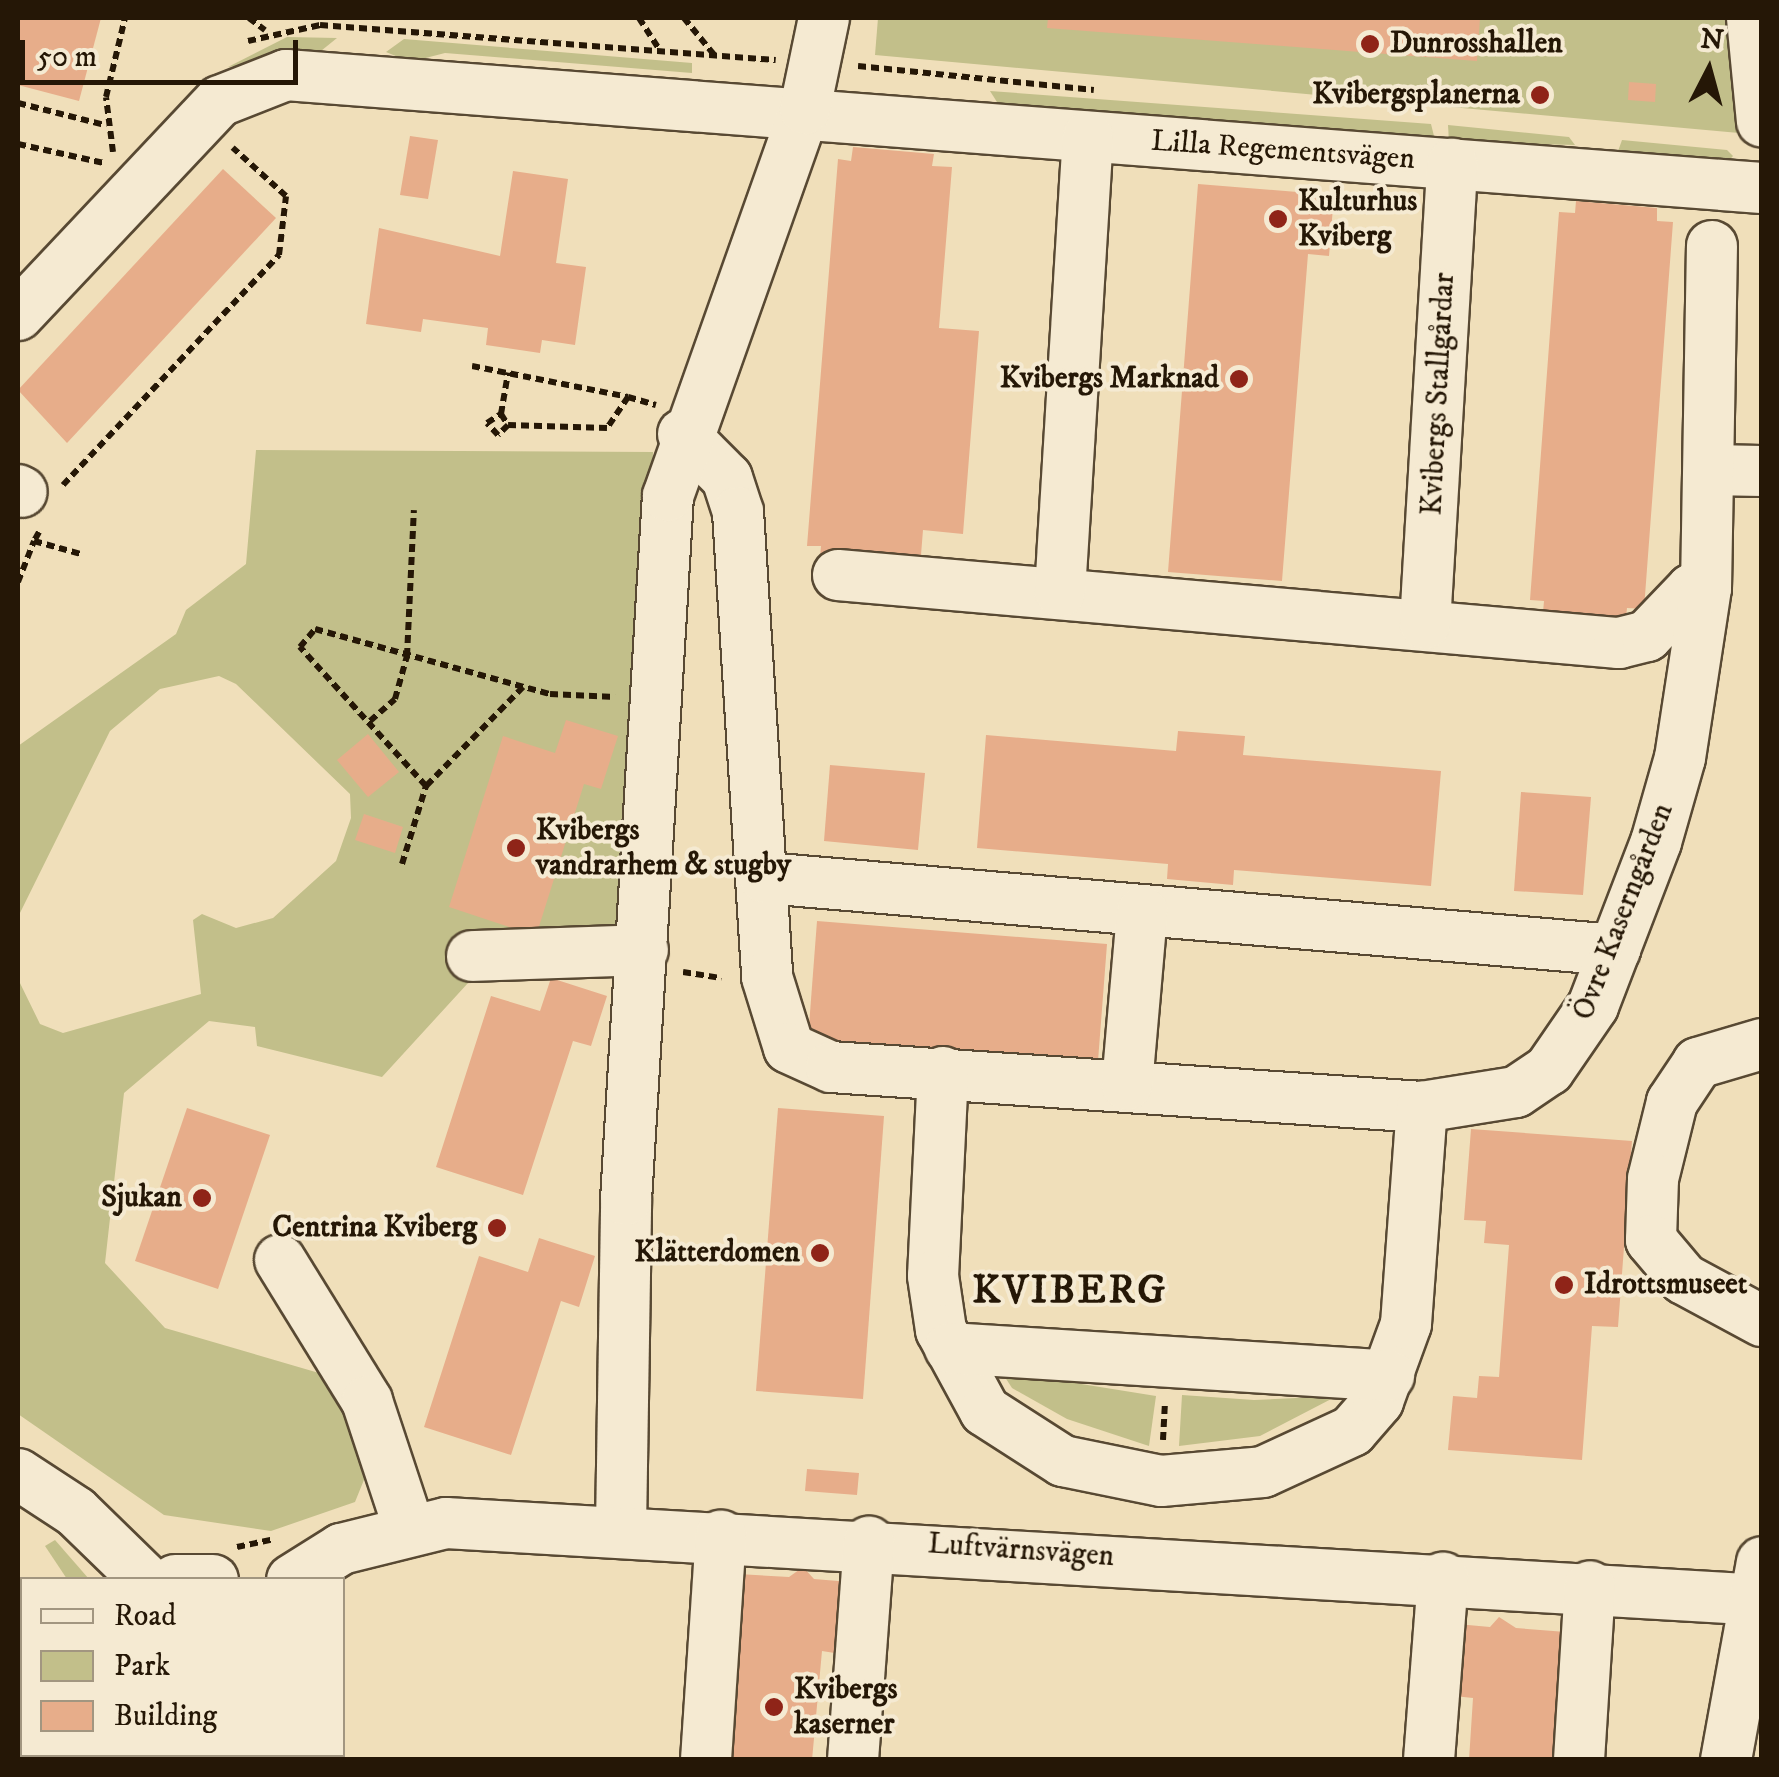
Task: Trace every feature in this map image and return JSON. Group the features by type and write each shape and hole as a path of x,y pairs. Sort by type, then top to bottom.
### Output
{"street":[{"path":"620,1529 626,1200 668,496 683,434 805,109 824,18"},
{"path":"1752,18 1762,122"},
{"name":"Lilla Regementsvägen","path":"18,315 202,119 254,81 286,75 805,109 1088,136 1762,188"},
{"path":"1060,592 1088,136"},
{"name":"Kvibergs Stallgårdar","path":"1425,624 1452,164"},
{"name":"Övre Kaserngården","path":"683,434 728,478 738,512 765,878 745,978 777,1030 803,1060 1422,1107 1516,1092 1550,1070 1593,1006 1680,758 1706,588 1712,246"},
{"path":"1710,470 1762,470"},
{"path":"838,576 1060,592 1619,643 1647,636 1692,590 1706,588"},
{"path":"765,878 1615,950"},
{"path":"1127,1086 1142,912"},
{"path":"472,956 643,950"},
{"path":"1762,1044 1698,1063 1672,1102 1653,1178 1651,1240 1684,1279 1762,1320"},
{"path":"943,1072 933,1276 950,1348 984,1411 1062,1461 1161,1467 1221,1480 1316,1453 1352,1432 1390,1376 1406,1324 1422,1107"},
{"path":"280,1260 367,1400 408,1525"},
{"path":"950,1348 1390,1376"},
{"path":"1156,1560 1161,1467"},
{"path":"18,1474 76,1512 143,1577"},
{"name":"Luftvärnsvägen","path":"283,1559 408,1525 620,1529 1590,1586 1759,1587"},
{"path":"706,1760 721,1534"},
{"path":"853,1760 869,1542"},
{"path":"182,1577 215,1565"},
{"path":"1429,1760 1442,1578"},
{"path":"1579,1760 1590,1586"},
{"path":"1726,1760 1759,1587"}],"path":[{"path":"18,144 120,166 106,124 125,18"},
{"path":"249,18 264,30"},
{"path":"436,31 437,18"},
{"path":"639,18 661,52"},
{"path":"684,18 716,56"},
{"path":"18,102 106,124"},
{"path":"18,582 34,541 36,498 279,255 286,196 202,119"},
{"path":"472,366 628,397 607,428 508,425"},
{"path":"508,373 500,414 488,430 502,434 508,425"},
{"path":"500,414 508,425"},
{"path":"370,722 394,699 408,656 414,510"},
{"path":"34,541 81,554"},
{"path":"426,786 300,647 315,628 524,687 656,700"},
{"path":"402,864 426,786 524,687"},
{"path":"1161,1467 1165,1393"},
{"path":"215,1565 283,1559"}],"green space":[{"name":"Kvibergsplanerna","path":"878,18 1761,18 1761,135 875,55"},
{"path":"287,37 337,38 316,55 228,67"},
{"path":"404,39 692,63 692,73 445,53 410,62 386,52"},
{"path":"990,91 1431,124 1434,136 1433,144 1002,110"},
{"path":"1448,125 1569,137 1575,145 1449,142"},
{"path":"1622,140 1727,150 1733,156 1724,166 1617,154"},
{"name":"Kvibergs vandrarhem & stugby","path":"256,450 653,452 633,976 479,971 382,1077 257,1046 255,1027 209,1021 124,1093 105,1263 165,1328 336,1378 374,1455 355,1502 271,1531 164,1515 18,1414 18,979 40,1024 63,1033 201,994 193,920 202,914 236,928 273,918 336,861 351,818 350,794 236,684 219,676 160,689 110,731 18,917 18,746 176,634 186,610 246,564"},
{"path":"1001,1371 1156,1396 1149,1446 1067,1419 1012,1388"},
{"path":"1182,1395 1254,1400 1337,1396 1260,1436 1179,1446"},
{"path":"55,1540 87,1577 66,1577 45,1546"}],"building":[{"path":"18,18 101,18 79,101 18,85"},
{"name":"Dunrosshallen","path":"1048,18 1480,18 1477,61 1047,28"},
{"path":"1629,82 1656,84 1655,102 1628,100"},
{"path":"410,136 438,140 428,199 400,195"},
{"path":"853,147 934,154 932,166 952,167 939,328 979,331 963,534 923,530 921,555 902,554 901,563 820,557 821,546 807,546 838,159 851,161"},
{"path":"223,169 276,218 67,443 18,390"},
{"path":"513,171 568,179 556,263 586,267 575,345 542,340 540,353 486,345 488,328 423,319 421,332 366,324 379,228 500,256"},
{"path":"1198,184 1334,195 1329,256 1308,254 1282,581 1168,572"},
{"path":"1576,201 1657,208 1657,221 1673,222 1644,609 1627,608 1626,618 1543,612 1544,601 1530,600 1559,212 1575,213"},
{"name":"Kvibergs vandrarhem & stugby","path":"566,720 618,736 601,789 584,784 536,936 449,907 503,736 555,753"},
{"path":"1178,731 1245,736 1243,755 1441,771 1431,886 1234,870 1233,885 1167,879 1168,864 977,848 986,735 1176,751"},
{"path":"368,734 399,772 368,797 337,760"},
{"path":"830,765 925,773 918,850 824,841"},
{"path":"1521,792 1591,797 1583,895 1514,891"},
{"path":"364,814 403,827 395,853 355,840"},
{"path":"817,921 1107,944 1098,1061 808,1039"},
{"path":"551,978 607,996 591,1046 573,1041 523,1195 436,1167 491,996 540,1011"},
{"name":"Sjukan","path":"187,1108 270,1135 218,1289 135,1261"},
{"name":"Klätterdomen","path":"778,1108 884,1116 863,1399 756,1391"},
{"name":"Idrottsmuseet","path":"1471,1129 1632,1141 1618,1327 1592,1326 1582,1460 1448,1450 1453,1396 1477,1398 1479,1376 1499,1377 1509,1245 1484,1243 1486,1221 1464,1220"},
{"path":"539,1238 595,1256 579,1307 561,1301 511,1455 424,1427 479,1256 528,1272"},
{"path":"807,1469 859,1473 857,1495 805,1491"},
{"name":"Kvibergs kaserner","path":"803,1567 814,1579 850,1582 841,1654 822,1651 812,1760 727,1760 738,1574 789,1577"},
{"path":"1499,1617 1516,1628 1566,1632 1555,1760 1469,1760 1473,1698 1454,1696 1457,1624 1490,1627"}],"place":[{"name":"Dunrosshallen","path":"1370,44"},
{"name":"Kvibergsplanerna","path":"1540,95"},
{"name":"Kulturhus Kviberg","path":"1278,219"},
{"name":"Kvibergs Marknad","path":"1239,379"},
{"name":"Kvibergs vandrarhem & stugby","path":"516,848"},
{"name":"Sjukan","path":"202,1198"},
{"name":"Centrina Kviberg","path":"497,1228"},
{"name":"Klätterdomen","path":"820,1253"},
{"name":"Idrottsmuseet","path":"1564,1285"},
{"name":"Kvibergs kaserner","path":"774,1707"}],"district":[{"name":"KVIBERG","path":"1070,1291"}]}
